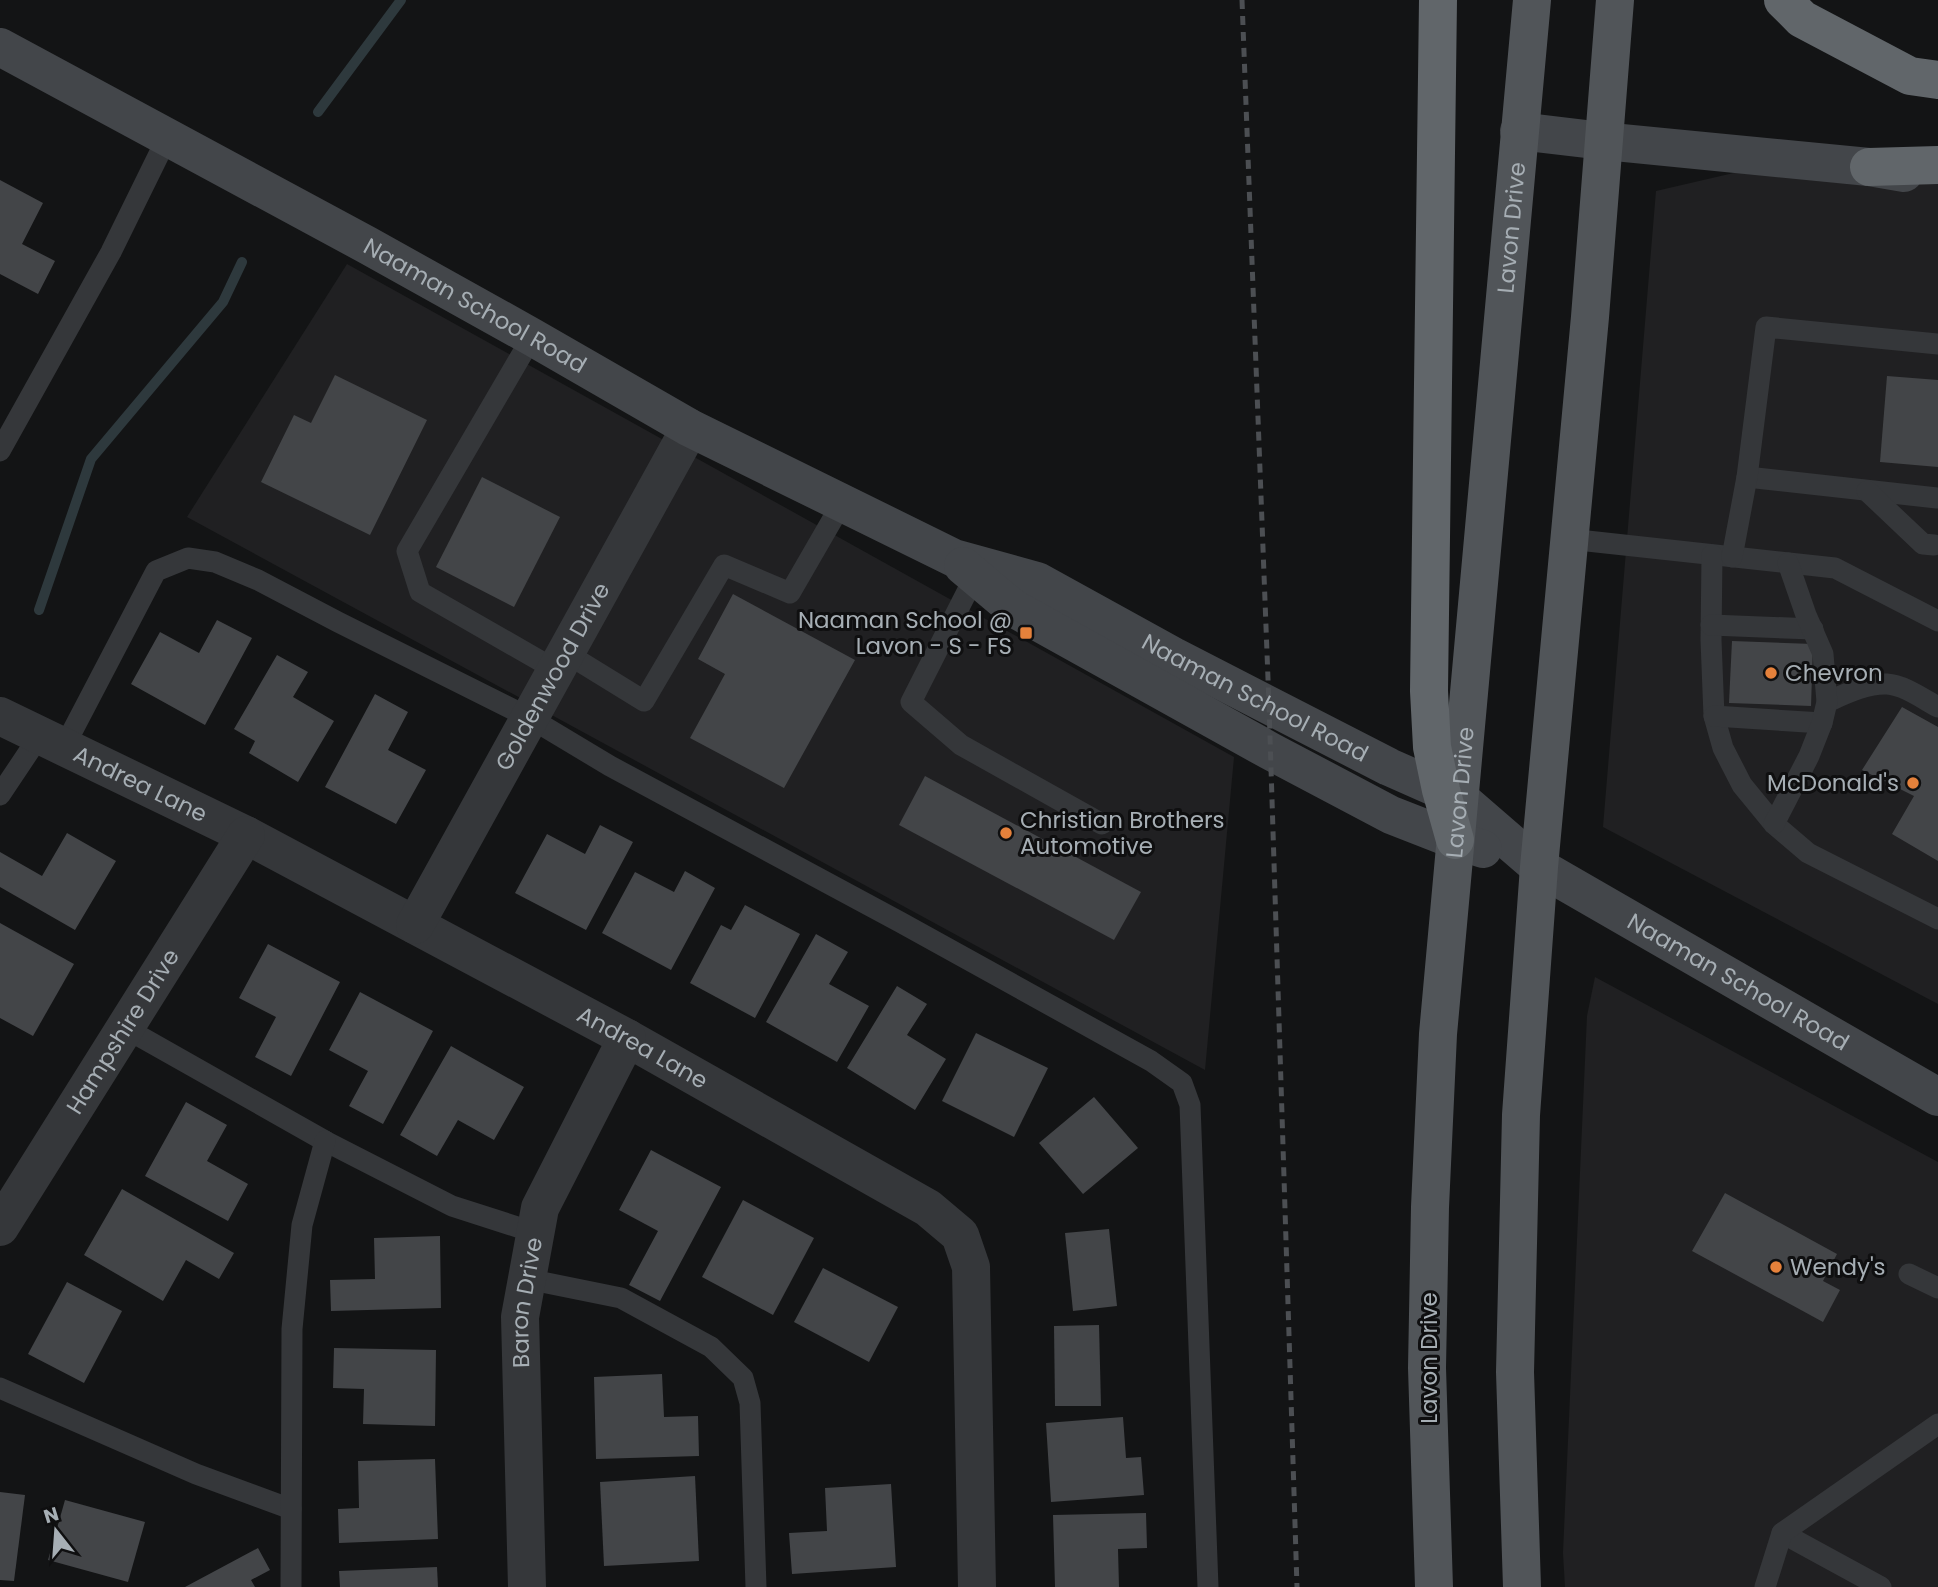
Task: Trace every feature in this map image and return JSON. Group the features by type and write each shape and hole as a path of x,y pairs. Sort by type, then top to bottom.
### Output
{"highway":[{"path":"1438,0 1429,691 1432,747 1450,794 1455,840"},
{"path":"1783,0 1802,19 1910,76 1938,80"},
{"path":"1869,167 1938,165"}],"main road":[{"name":"Lavon Drive","path":"1450,794 1532,0"},
{"path":"1522,1587 1515,1372 1521,1115 1539,867 1590,317 1615,0"},
{"name":"Naaman School Road","path":"0,47 367,245 690,428 964,567 1013,607 1391,816 1539,867"},
{"path":"1520,131 1869,167 1938,178"},
{"name":"Naaman School Road","path":"964,567 1037,581 1185,662 1389,767 1450,794 1539,867 1938,1097"},
{"name":"Lavon Drive","path":"1434,1587 1427,1368 1430,1208 1438,1034 1455,840"}],"street":[{"name":"Goldenwood Drive","path":"415,925 690,428"},
{"name":"Andrea Lane","path":"0,716 246,835 627,1038 928,1208 960,1236 971,1267 977,1587"},
{"name":"Hampshire Drive","path":"0,1227 246,835"},
{"name":"Baron Drive","path":"527,1587 520,1317 541,1209 627,1038"}],"lane":[{"path":"0,451 111,252 167,138"},
{"path":"1938,344 1766,327 1747,477 1722,556 1712,625 1714,716 1723,748 1742,785 1773,824 1808,853 1938,919"},
{"path":"532,337 407,551 420,592 644,701 723,565 790,593 842,503"},
{"path":"1747,477 1937,498"},
{"path":"1867,491 1923,544 1934,545"},
{"path":"1569,539 1835,568 1938,621"},
{"path":"0,795 52,741 156,571 188,558 215,562 258,580 530,718 610,766 1151,1061 1182,1083 1190,1105 1208,1587"},
{"path":"1773,824 1809,756 1824,712 1824,654 1788,563"},
{"path":"964,567 911,702 961,745 1102,824"},
{"path":"1712,625 1773,635 1813,629"},
{"path":"1714,716 1824,712 1866,688 1887,684 1938,707"},
{"path":"125,1028 326,1141 452,1206 536,1233"},
{"path":"291,1587 292,1329 302,1225 326,1141"},
{"path":"1909,1274 1938,1288"},
{"path":"527,1279 621,1298 711,1347 743,1378 750,1402 756,1587"},
{"path":"0,1388 195,1475 291,1509"},
{"path":"1765,1587 1783,1533 1938,1424"},
{"path":"1783,1533 1881,1587"}],"shaded area":[{"path":"1794,159 1938,175 1938,1004 1603,827 1656,191"},
{"path":"347,264 1234,757 1205,1070 187,517"},
{"path":"1595,977 1938,1162 1938,1587 1565,1587 1563,1553 1587,1016"}],"building":[{"path":"0,180 43,203 22,244 55,261 38,294 0,274"},
{"path":"335,375 427,420 370,535 261,482 294,415 311,423"},
{"path":"1887,376 1938,380 1938,467 1880,462"},
{"path":"482,477 560,517 514,607 436,567"},
{"path":"733,594 855,660 784,788 690,738 725,674 698,659"},
{"path":"217,620 252,638 205,725 131,684 160,632 199,653"},
{"name":"Chevron","path":"1732,641 1813,644 1811,706 1729,703"},
{"path":"277,655 308,672 293,697 334,721 298,782 249,753 255,741 234,729"},
{"path":"375,694 408,712 388,750 426,770 396,824 325,787"},
{"name":"McDonald's","path":"1902,707 1938,727 1938,861 1892,834 1914,796 1862,770"},
{"path":"925,776 1141,892 1114,940 899,825"},
{"path":"600,825 633,842 586,930 515,893 547,834 585,854"},
{"path":"67,833 116,861 75,930 0,887 0,852 42,876"},
{"path":"685,871 715,888 671,970 602,933 635,872 674,892"},
{"path":"745,905 800,934 755,1018 690,983 721,925 731,930"},
{"path":"0,923 74,964 33,1036 0,1018"},
{"path":"816,934 848,952 829,984 869,1006 837,1062 766,1022"},
{"path":"268,944 340,982 291,1076 255,1057 276,1017 239,998"},
{"path":"897,986 927,1004 907,1035 946,1059 915,1110 847,1068"},
{"path":"360,992 433,1031 383,1124 349,1106 368,1071 329,1050"},
{"path":"976,1033 1048,1068 1014,1137 942,1101"},
{"path":"451,1046 524,1087 494,1140 458,1120 437,1156 400,1135"},
{"path":"1094,1097 1138,1148 1083,1194 1039,1143"},
{"path":"186,1102 227,1125 207,1161 248,1184 228,1221 145,1176"},
{"path":"651,1150 721,1187 660,1301 629,1285 658,1231 619,1210"},
{"path":"122,1189 234,1253 219,1279 186,1260 163,1301 84,1255"},
{"name":"Wendy's","path":"1725,1193 1837,1254 1823,1281 1840,1290 1823,1322 1692,1251"},
{"path":"743,1200 814,1238 773,1315 702,1277"},
{"path":"1109,1229 1117,1306 1073,1311 1065,1233"},
{"path":"440,1236 441,1308 331,1311 330,1280 375,1279 374,1238"},
{"path":"823,1268 898,1307 869,1362 794,1322"},
{"path":"67,1282 122,1311 84,1383 28,1354"},
{"path":"1099,1325 1101,1406 1055,1406 1054,1326"},
{"path":"334,1348 436,1350 435,1426 363,1424 364,1389 333,1388"},
{"path":"662,1374 664,1417 698,1416 699,1456 596,1459 594,1377"},
{"path":"1123,1417 1126,1458 1141,1457 1144,1495 1051,1502 1046,1423"},
{"path":"435,1459 438,1539 339,1543 338,1509 359,1508 358,1461"},
{"path":"695,1476 699,1561 604,1566 600,1482"},
{"path":"891,1484 896,1567 792,1574 789,1533 827,1531 825,1488"},
{"path":"0,1492 25,1495 14,1581 0,1580"},
{"path":"65,1500 145,1522 128,1582 48,1560"},
{"path":"1146,1513 1147,1548 1118,1549 1119,1587 1055,1587 1053,1515"},
{"path":"258,1548 270,1570 251,1580 255,1587 185,1587"},
{"path":"437,1567 438,1587 340,1587 339,1571"}],"waterway":[{"path":"318,112 401,0"},
{"path":"39,610 91,459 223,302 242,262"}],"railway":[{"path":"1242,0 1269,705 1297,1587"}],"place":[{"name":"Naaman School @ Lavon - S - FS","path":"1026,633"},
{"name":"Chevron","path":"1771,673"},
{"name":"McDonald's","path":"1913,783"},
{"name":"Christian Brothers Automotive","path":"1006,833"},
{"name":"Wendy's","path":"1776,1267"}]}
